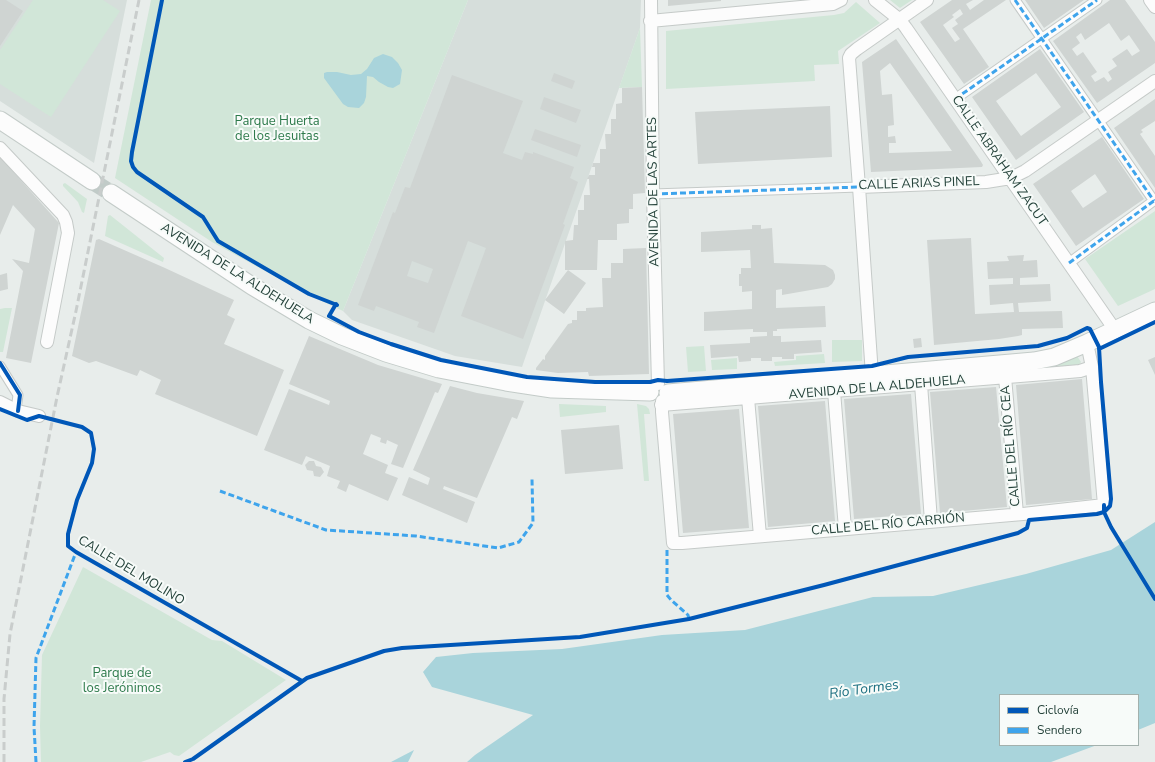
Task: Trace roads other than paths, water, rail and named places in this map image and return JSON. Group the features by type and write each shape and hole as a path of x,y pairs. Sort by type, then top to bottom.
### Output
{"main road":[{"path":"0,120 92,181"},
{"name":"AVENIDA DE LA ALDEHUELA","path":"111,193 252,286 309,320 342,336 386,353 439,369 552,389 660,395 872,374 1034,361 1054,357 1115,330 1155,310"}],"street":[{"name":"AVENIDA DE LAS ARTES","path":"651,0 650,21 653,194 660,395 673,542"},
{"path":"650,21 833,4 841,0"},
{"name":"CALLE ABRAHAM ZACUT","path":"875,0 900,20 1115,330"},
{"path":"872,374 849,58 857,49 927,0"},
{"path":"1015,0 1155,201 1069,262"},
{"path":"955,99 1097,0"},
{"path":"1150,0 1155,7"},
{"name":"CALLE ARIAS PINEL","path":"653,194 986,182 1011,178 1025,171 1155,81"},
{"path":"0,148 63,215 66,222 68,233 48,342"},
{"path":"1087,343 1092,366"},
{"path":"0,366 18,395 16,410"},
{"name":"AVENIDA DE LA ALDEHUELA","path":"660,395 748,398 1080,371 1092,366"},
{"name":"CALLE DEL RÍO CARRIÓN","path":"673,542 1017,514 1104,505 1092,366"},
{"name":"CALLE DEL RÍO CEA","path":"1005,377 1017,514"},
{"path":"921,384 931,521"},
{"path":"834,391 845,528"},
{"path":"748,398 760,536"},
{"path":"0,402 16,410 39,416"}],"water":[{"path":"383,54 392,57 402,70 400,84 393,88 388,87 373,77 367,76 366,97 364,103 359,108 348,107 343,104 324,78 324,73 337,72 351,75 361,74 367,69 374,58"},
{"name":"Río Tormes","path":"1155,522 1155,723 1139,730 1139,694 999,694 999,746 1094,746 1051,762 467,762 533,715 432,687 423,672 436,657 473,653 562,649 662,635 745,630 873,597 933,596 1026,574 1111,550"},
{"path":"414,750 408,762 391,762"}],"tunnel":[{"path":"92,181 111,193"}],"railway":[{"path":"4,762 4,699 10,634 139,0"}],"park label":[{"name":"Parque Huerta de los Jesuitas","path":"277,130"},
{"name":"Parque de los Jerónimos","path":"122,682"}]}
